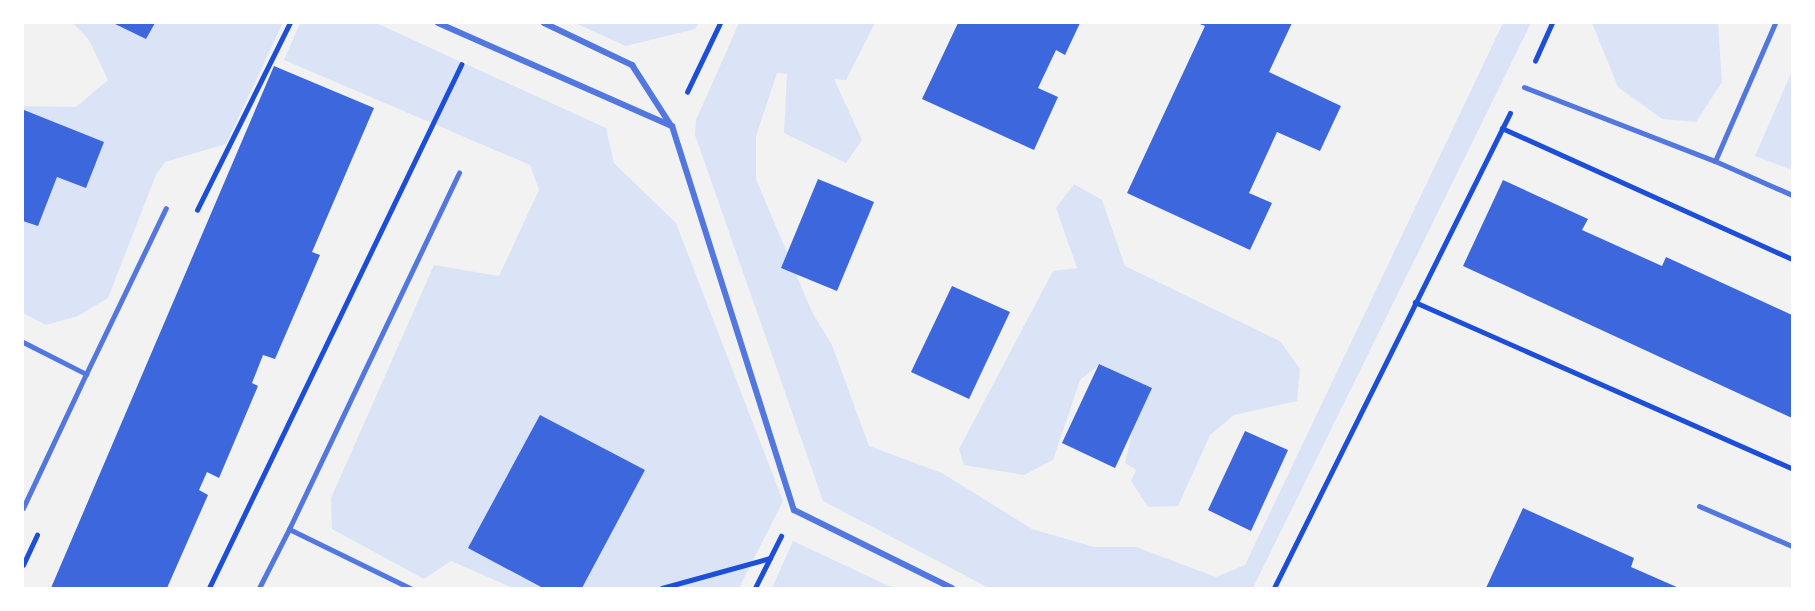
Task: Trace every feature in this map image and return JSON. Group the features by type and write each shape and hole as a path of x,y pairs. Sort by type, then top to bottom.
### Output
{"street":[{"path":"438,23 671,126"},
{"path":"544,23 632,65 671,126 794,510 952,588"}],"lane":[{"path":"1715,161 1775,23"},
{"path":"1524,87 1715,161 1792,195"},
{"path":"259,588 458,172"},
{"path":"23,508 166,208"},
{"path":"23,342 86,374"},
{"path":"1699,506 1792,546"},
{"path":"289,530 410,588"}],"path":[{"path":"671,126 719,23"},
{"path":"1274,588 1524,87 1552,23"},
{"path":"209,588 474,39"},
{"path":"1502,128 1792,259"},
{"path":"1415,302 1792,468"},
{"path":"755,588 794,510"},
{"path":"662,588 770,558"}],"shaded area":[{"path":"73,23 283,23 226,144 165,162 156,175 108,298 78,316 46,325 23,313 23,106 76,107 108,80 89,40"},
{"path":"300,23 376,23 606,128 614,163 676,223 783,501 739,588 513,588 451,561 424,579 332,529 331,498 434,265 499,276 539,190 530,165 284,60"},
{"path":"575,23 699,23 695,29 626,46"},
{"path":"739,23 875,23 846,80 834,79 862,140 846,163 784,133 787,74 777,73 756,136 756,179 812,312 832,345 869,446 942,473 1032,529 1094,547 1136,547 1216,577 1245,565 1503,23 1531,23 1253,588 989,588 823,501 695,135 696,120"},
{"path":"1592,23 1718,23 1722,82 1696,122 1662,119 1618,87"},
{"path":"1792,71 1792,170 1755,156"},
{"path":"1074,184 1102,200 1125,266 1280,341 1300,369 1297,401 1234,415 1210,435 1178,506 1148,507 1131,481 1136,470 1125,463 1143,385 1100,364 1080,380 1053,460 1024,475 964,465 959,449 1053,271 1077,268 1056,208"},
{"path":"793,541 893,588 772,588"}],"building":[{"path":"113,23 155,23 146,39"},
{"path":"958,23 1080,23 1065,55 1056,50 1038,88 1058,97 1034,150 922,99"},
{"path":"1197,23 1292,23 1269,72 1341,106 1320,151 1277,132 1249,193 1272,203 1250,250 1127,193 1205,26"},
{"path":"274,66 374,108 312,252 320,255 275,359 263,355 252,383 258,386 219,478 207,472 199,490 208,495 167,588 51,588"},
{"path":"24,110 104,142 86,188 57,177 38,226 23,221"},
{"path":"818,179 874,202 837,291 781,268"},
{"path":"1503,180 1588,219 1582,230 1662,266 1666,257 1792,315 1792,418 1463,266"},
{"path":"952,286 1010,312 969,399 911,372"},
{"path":"1099,364 1152,388 1115,468 1062,443"},
{"path":"540,415 645,470 582,588 543,588 468,548"},
{"path":"1245,431 1288,450 1251,531 1208,510"},
{"path":"1523,508 1634,558 1631,567 1679,588 1486,588"}]}
